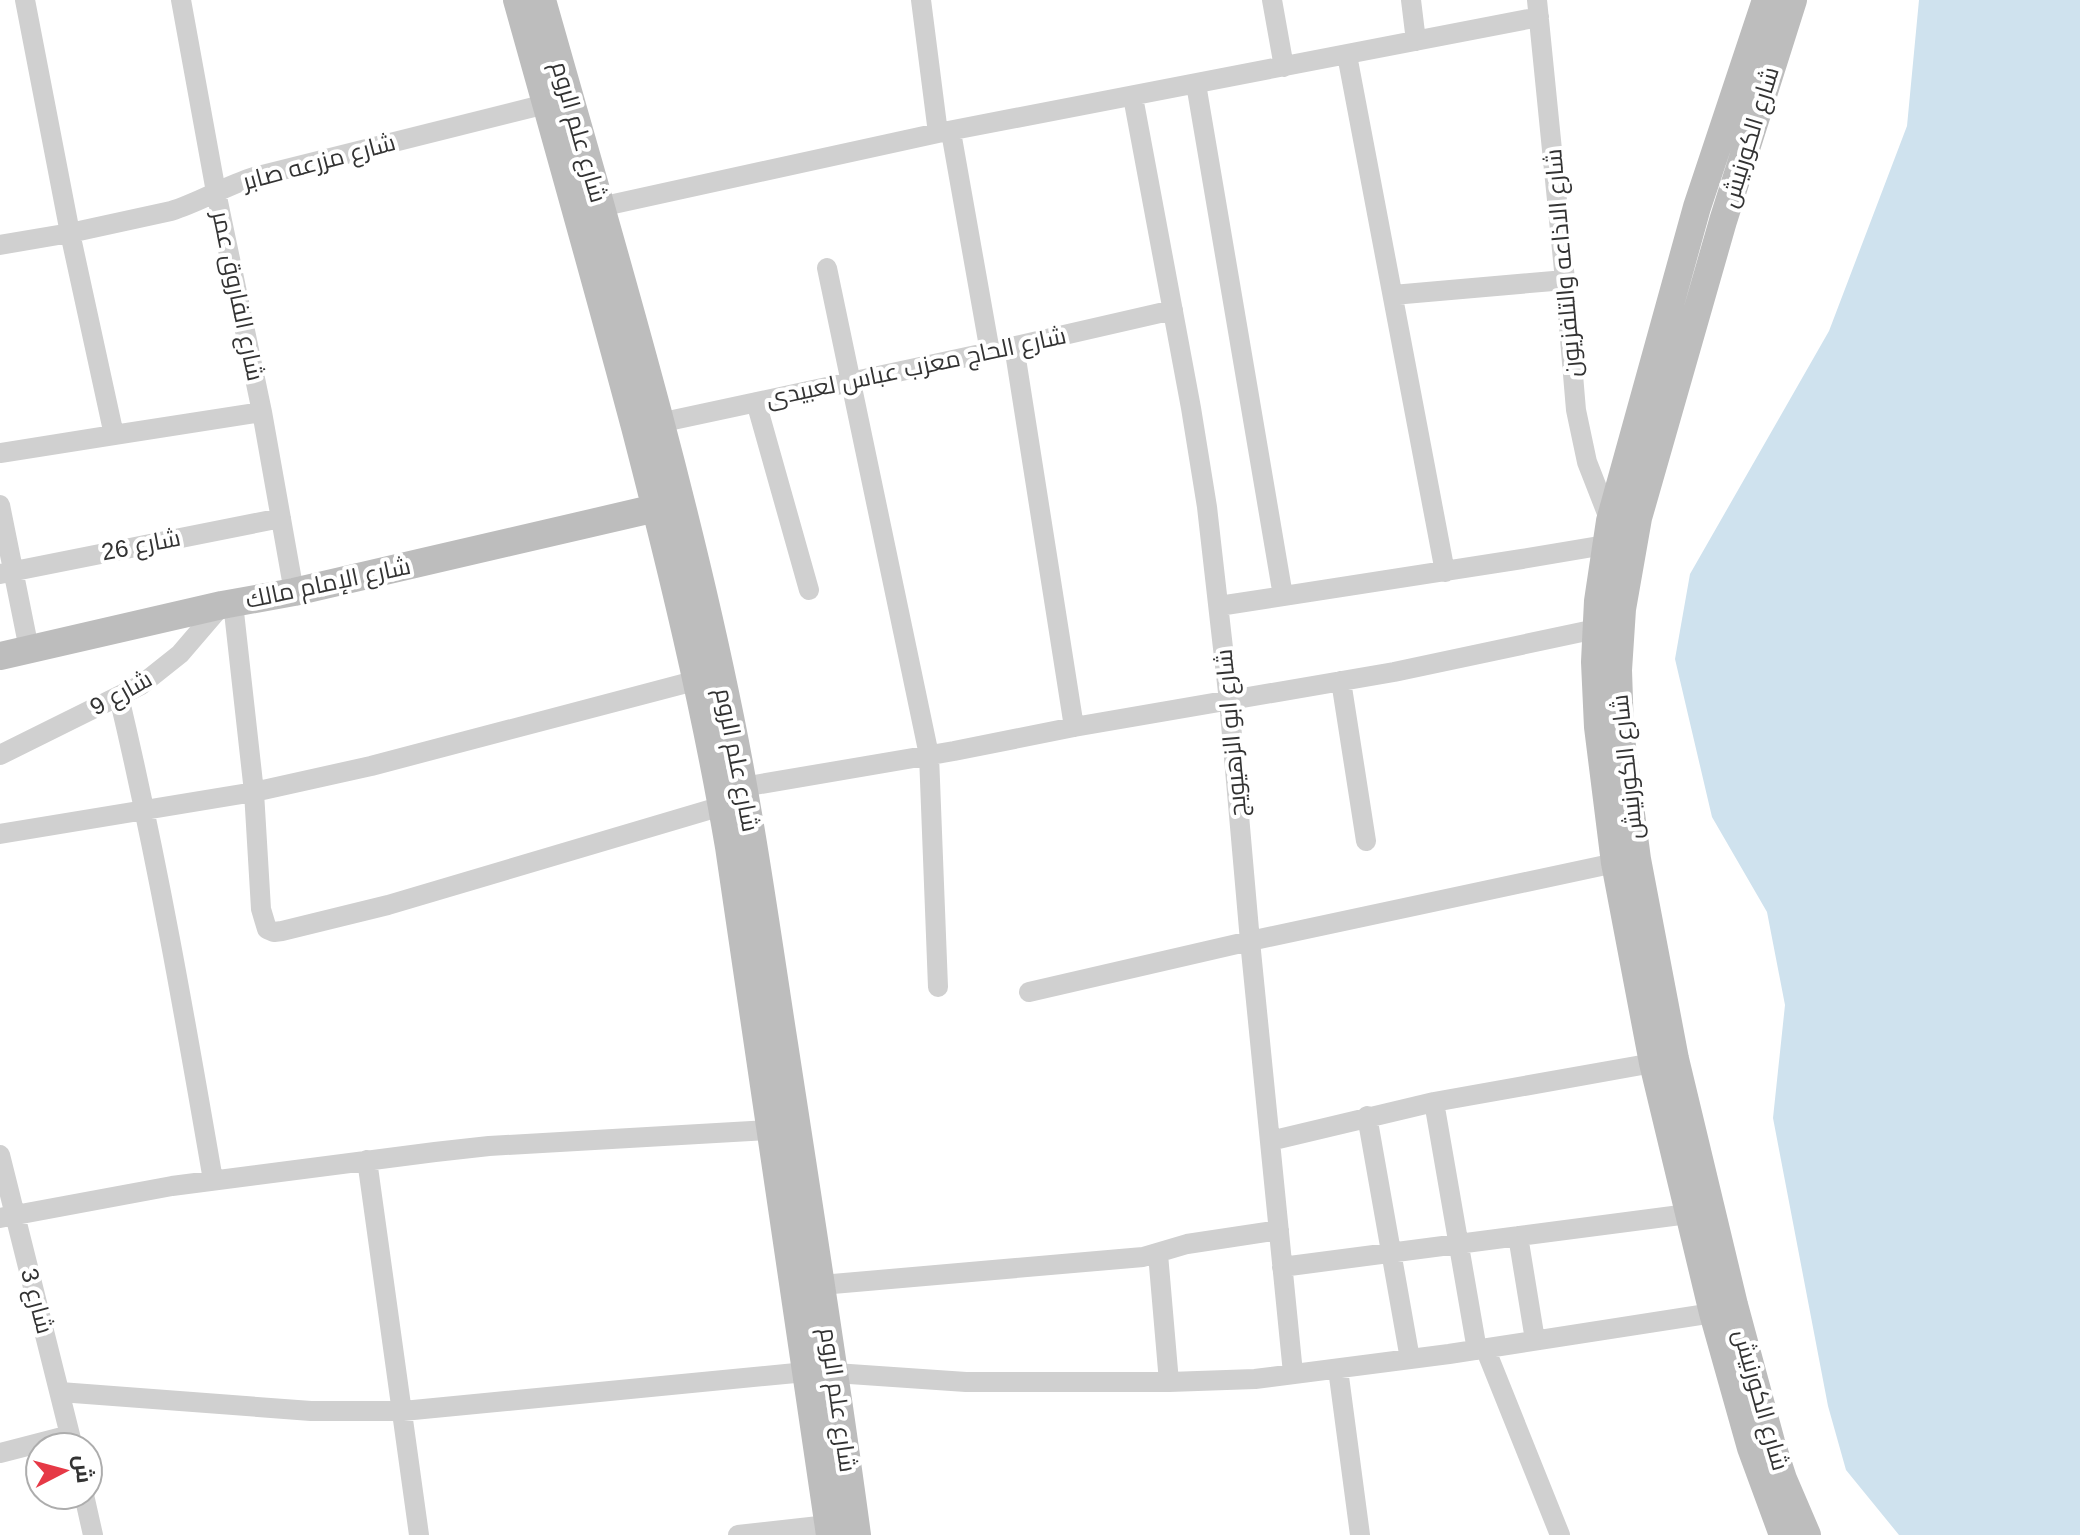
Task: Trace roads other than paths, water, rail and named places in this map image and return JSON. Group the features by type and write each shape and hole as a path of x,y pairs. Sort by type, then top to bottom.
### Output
{"street":[{"path":"25,0 70,233 114,435"},
{"name":"شارع الفاروق عمر","path":"181,0 294,592"},
{"name":"شارع علم الروم","path":"517,0 546,104 659,423 704,602 743,787 762,987 770,1130 829,1530"},
{"name":"شارع علم الروم","path":"542,0 600,207 608,280 656,508 698,680 762,987 821,1285 857,1535"},
{"path":"921,0 944,132 990,352"},
{"path":"1272,0 1284,67"},
{"path":"1411,0 1416,41"},
{"name":"شارع الكورنيش","path":"1766,0 1697,207 1616,524 1596,629 1595,662 1598,727 1615,863 1653,1063 1713,1313 1751,1448 1783,1535"},
{"name":"شارع الكورنيش","path":"1793,0 1723,221 1616,524 1622,609 1618,670 1620,731 1637,859 1675,1059 1734,1305 1771,1442 1807,1535"},
{"path":"600,207 944,132 1416,41 1538,9"},
{"name":"شارع الاذاعه والتلفزيون","path":"1538,9 1576,410 1587,462 1616,524"},
{"path":"1347,55 1445,572"},
{"path":"1196,84 1283,596"},
{"name":"شارع ابو الزهيويج","path":"1133,97 1207,507 1229,701 1293,1373"},
{"name":"شارع مزرعه صابر","path":"0,245 179,209 254,177 546,104"},
{"path":"827,268 929,755 938,987"},
{"path":"1393,295 1565,280"},
{"name":"شارع الحاج معزب عباس لعبيدى","path":"659,423 1173,310"},
{"path":"1014,346 1074,727"},
{"path":"756,402 809,590"},
{"path":"0,453 262,412"},
{"path":"0,505 7,572 29,649"},
{"name":"شارع الإمام مالك","path":"0,656 656,508"},
{"name":"شارع 26","path":"7,572 281,518"},
{"path":"1219,606 1445,572 1616,524"},
{"path":"228,604 254,792 261,909 267,929 274,932 388,905 722,806"},
{"name":"شارع 9","path":"0,755 141,685 180,654 228,604"},
{"path":"743,787 1394,672 1596,629"},
{"path":"0,834 254,792 384,762 698,680"},
{"path":"1341,681 1366,841"},
{"path":"119,697 146,809 213,1180"},
{"path":"1029,992 1615,863"},
{"path":"1270,1141 1434,1102 1653,1063"},
{"path":"1434,1102 1458,1244 1481,1349 1560,1535"},
{"path":"1367,1116 1410,1359"},
{"path":"7,1216 213,1180 489,1146 770,1130"},
{"name":"شارع 3","path":"0,1155 7,1216 70,1431"},
{"path":"367,1160 419,1535"},
{"path":"1282,1267 1688,1214"},
{"path":"821,1285 1143,1257 1187,1244 1279,1230"},
{"path":"1518,1236 1535,1340"},
{"path":"1158,1254 1169,1382"},
{"path":"835,1373 966,1382 1255,1379 1481,1349 1713,1313"},
{"path":"1338,1369 1360,1535"},
{"path":"60,1392 311,1411 403,1411 806,1372"},
{"path":"0,1453 24,1449"},
{"path":"88,1511 93,1535"},
{"path":"738,1535 829,1530"}],"water":[{"path":"1919,0 2080,0 2080,1535 1899,1535 1846,1470 1828,1406 1773,1118 1785,1005 1767,912 1712,817 1675,659 1690,574 1829,331 1907,126"}]}
